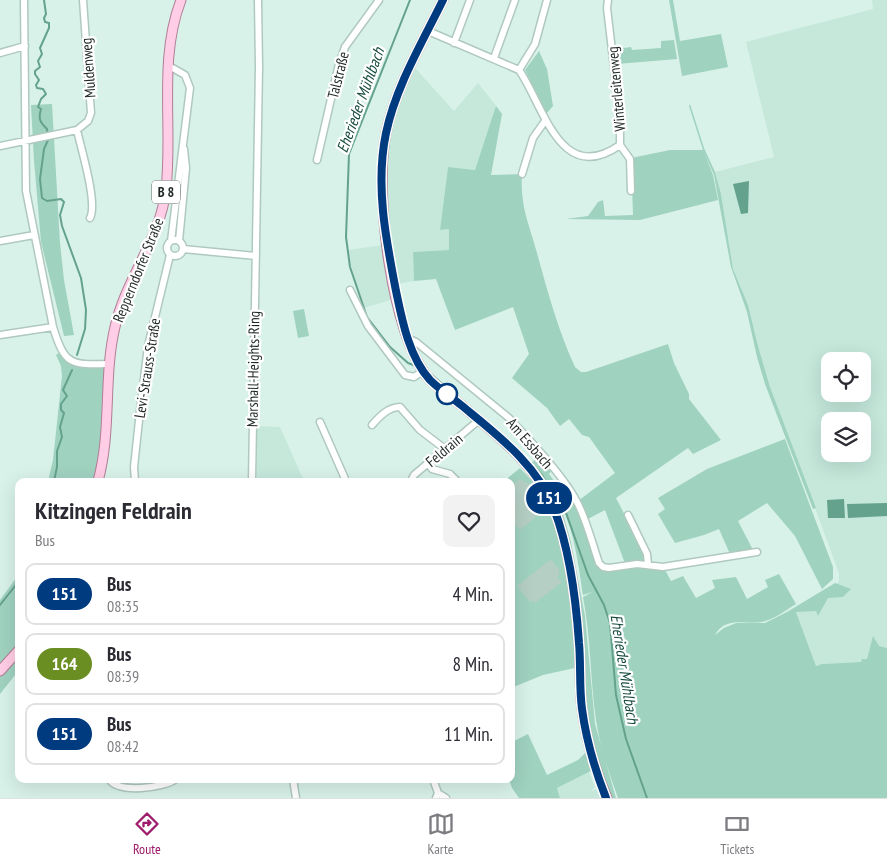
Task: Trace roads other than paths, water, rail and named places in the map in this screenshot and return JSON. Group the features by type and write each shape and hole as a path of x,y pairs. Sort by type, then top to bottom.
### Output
{"main road":[{"name":"Repperndorfer Straße","path":"99,478 106,442 112,339 120,306 156,228 165,199 169,66 173,24 181,0"},
{"path":"443,0 395,103 386,134 381,177 390,262 398,301 409,339 423,371 432,382 479,420 530,469 543,486 558,519 568,562 578,628 584,718 592,755 606,798"},
{"path":"0,671 15,654"}],"street":[{"path":"24,0 26,191 53,327 59,345 72,362 110,364"},
{"name":"Muldenweg","path":"77,130 88,121 91,113 83,0"},
{"name":"Marshall-Heights-Ring","path":"252,478 258,0"},
{"name":"Talstraße","path":"317,160 339,64 345,47 379,0"},
{"path":"454,42 470,0"},
{"path":"494,58 515,0"},
{"path":"428,32 519,70 535,44 547,0"},
{"name":"Winterleitenweg","path":"519,70 528,83 545,121 565,148 578,155 594,156 607,154 620,145 620,118 607,8 608,0"},
{"path":"0,53 25,46"},
{"name":"Levi-Strauss-Straße","path":"135,478 140,411 148,346 170,255 166,247 171,241 183,146 184,121 190,88 185,75 169,66"},
{"path":"522,174 533,138 545,121"},
{"path":"0,146 77,130 89,179 93,212 90,218"},
{"path":"620,145 630,159 631,191"},
{"name":"Levi-Strauss-Straße","path":"179,241 186,168 186,152 183,146"},
{"path":"0,241 34,235"},
{"path":"171,241 179,241 183,249"},
{"path":"183,249 256,256"},
{"path":"170,255 177,257 183,249"},
{"path":"350,290 368,326 405,375 414,377 423,371"},
{"path":"0,335 53,327"},
{"name":"Am Essbach","path":"409,339 416,342 510,418 530,441 575,498 600,565 609,568 637,564 663,567 757,552"},
{"path":"372,425 378,417 396,407 400,407 420,430 445,449"},
{"name":"Feldrain","path":"413,478 479,420"},
{"path":"320,422 345,478"},
{"path":"428,463 432,469 450,474 454,478"},
{"path":"628,515 647,554 648,566"},
{"path":"113,783 130,788 167,783"},
{"path":"294,783 296,798"},
{"path":"437,795 446,798"}],"waterway":[{"path":"44,0 46,14 44,18 45,22 49,23 49,28 40,48 42,54 38,61 40,67 35,71 39,80 36,85 37,88 43,89 46,94 41,99 38,107 41,109 40,118 47,129 48,140 44,149 40,179 42,198 47,201 61,199 64,202 60,215 62,226 81,278 86,310 85,329 77,355"},
{"name":"Eherieder Mühlbach","path":"410,0 349,154 346,237 350,267 367,317 390,347 408,363 416,366"},
{"path":"55,478 57,451 62,437 60,427 64,413 61,410 61,404 67,396 63,390 72,370"},
{"name":"Eherieder Mühlbach","path":"431,374 450,391"},
{"name":"Eherieder Mühlbach","path":"532,464 542,475 555,498 564,507 588,575 604,605 610,623 616,695 626,739 647,798"},
{"path":"0,605 15,586"}]}
